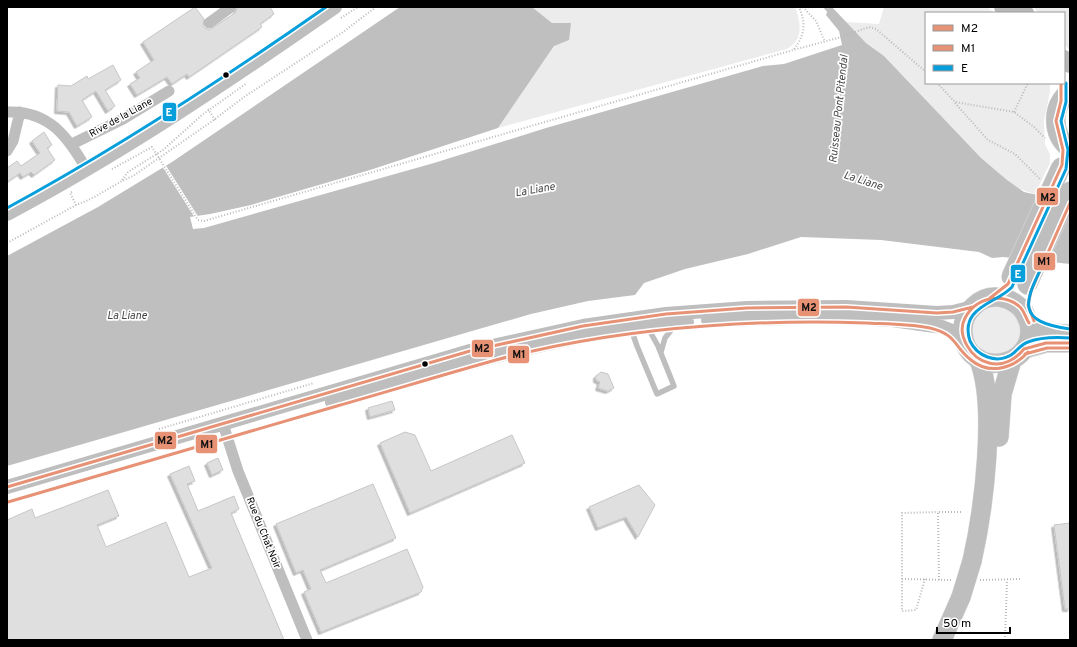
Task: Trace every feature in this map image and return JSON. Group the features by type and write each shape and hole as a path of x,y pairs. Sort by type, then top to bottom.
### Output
{"highway":[{"path":"956,640 995,499 1001,399 1018,354 1029,335 1019,281 1064,156 1059,143 1056,121 1064,92"},
{"path":"990,298 1019,281 1070,191"},
{"path":"1018,354 1000,364 992,364 978,358 970,351 965,342 964,323 973,307 980,301 1001,297 1010,300 1026,318"},
{"path":"978,358 984,380 987,422 978,561"},
{"path":"942,640 967,597"}],"main road":[{"path":"1026,318 1048,332 1070,334"},
{"path":"1018,354 1046,343 1070,343"}],"street":[{"path":"209,23 231,7"},
{"path":"7,214 87,170 189,107 336,7"},
{"name":"Rive de la Liane","path":"72,144 123,119 169,91"},
{"path":"7,112 20,112 36,116 48,122 62,133 72,144 87,170"},
{"path":"7,151 13,141 20,112"},
{"path":"7,497 484,348 566,329 758,307 846,307 937,313 953,312 973,307"},
{"path":"637,322 678,322 782,317 842,317 892,320 942,327 955,333 965,342"},
{"path":"7,487 224,429"},
{"name":"Rue du Chat Noir","path":"224,429 238,471 307,640"}],"lane":[{"path":"637,322 661,353 674,386 657,394 637,346 637,322"},
{"path":"661,353 665,338 678,322"}],"path":[{"path":"335,22 358,7"},
{"path":"7,243 76,205 88,201 160,160 244,97 343,32 376,7"},
{"path":"793,50 803,34 803,18 799,7"},
{"path":"803,7 816,21 825,42"},
{"path":"108,171 152,147 198,220 204,221 825,42 869,27 876,29 925,71"},
{"path":"121,181 128,172 157,154 208,110 249,81"},
{"path":"938,84 988,140 1010,151 1027,166"},
{"path":"1014,112 1028,84"},
{"path":"955,102 1014,112 1059,143"},
{"path":"204,103 214,120"},
{"path":"75,191 70,193 76,205"},
{"path":"938,512 939,580"},
{"path":"925,579 916,610 902,611 902,513 963,512"},
{"path":"1005,640 1007,580"}],"shaded area":[{"path":"532,7 795,7 799,19 800,30 799,36 787,49 498,128 554,46 552,23"},
{"path":"884,7 987,7 993,12 925,12 925,84 1050,84 1050,92 1044,121 1045,144 1050,154 1050,163 1035,194 1022,190 1010,183 986,164 884,56 866,43 846,22 879,24"},
{"path":"1033,7 1070,7 1070,51 1065,45 1065,12 1038,12"},
{"path":"996,305 1005,307 1014,312 1019,321 1021,330 1019,339 1014,348 1005,353 996,355 987,353 978,348 973,339 971,330 973,321 978,312 987,307"}],"water":[{"name":"La Liane","path":"400,7 532,7 552,23 571,23 569,40 554,46 498,128 370,170 251,205 190,217 193,229 204,228 434,163 546,128 763,66 784,64 842,45 839,31 826,15 829,7 832,7 866,43 884,56 981,158 1007,180 1024,192 1070,202 1070,264 1003,257 992,258 979,252 881,240 801,237 748,254 685,269 644,283 635,295 588,301 531,314 7,466 7,256 98,207 172,162"}],"pier":[{"path":"165,164 199,218 195,218 162,166"}],"building":[{"path":"195,7 204,19 203,27 209,30 235,13 238,7 270,7 274,14 260,24 262,27 189,77 187,74 172,84 167,77 137,95 130,84 140,78 136,72 154,60 143,42"},
{"path":"113,65 121,80 105,90 115,106 108,111 96,91 82,100 92,117 77,126 69,112 57,111 58,85 71,86 87,76 88,79"},
{"path":"44,132 52,145 47,148 55,160 34,175 31,172 23,177 20,173 7,182 7,168 17,161 21,166 40,153 32,141"},
{"path":"601,372 608,374 614,388 608,391 598,388 600,382 596,380 596,376"},
{"path":"392,401 395,410 370,417 368,408"},
{"path":"405,432 415,435 431,471 512,435 525,463 410,513 380,443"},
{"path":"218,458 223,470 212,475 207,463"},
{"path":"189,466 195,481 187,484 198,511 234,496 239,509 231,513 284,640 7,640 7,520 32,509 35,518 108,490 119,516 97,525 106,547 166,522 189,577 212,568 170,474"},
{"path":"373,484 396,538 320,570 326,583 407,549 423,587 421,592 321,632 304,592 311,589 303,570 296,573 276,524"},
{"path":"639,485 655,505 638,537 626,517 598,528 589,507"},
{"path":"1070,523 1070,609 1065,609 1054,525"}],"waterway":[{"name":"Ruisseau Pont Pitendal","path":"825,7 830,13"}],"transit line":[{"name":"E","path":"7,208 130,137 170,112 326,7"},
{"name":"E","path":"1066,83 1066,102 1061,121 1068,150 1066,169 1012,287 1003,295 982,307 973,315 969,324 968,334 970,341 977,351 988,357 999,359 1011,355 1023,345 1033,340 1070,338"},
{"name":"M2","path":"990,298 1008,284 1062,165 1063,150 1056,121 1061,101 1061,84"},
{"name":"M1","path":"1034,321 1028,305 1031,291 1070,203"},
{"name":"E","path":"1046,258 1033,286 1029,306 1032,314 1039,320 1051,325 1070,329"},
{"name":"M2","path":"1024,349 1013,359 1004,363 994,364 982,361 976,357 967,345 962,332 963,325 965,318 976,305 983,301 998,298 1006,299 1020,307 1029,323"},
{"name":"M2","path":"7,487 470,351 583,326 666,314 747,308 846,307 937,313 953,312 973,307"},
{"name":"M1","path":"8,502 496,360 548,348 627,334 706,326 766,323 826,322 890,324 930,328 946,334 971,360 978,365 993,369 1015,363 1028,352"},
{"name":"M2","path":"1024,349 1046,343 1070,343"},
{"name":"M1","path":"1025,354 1047,348 1070,348"}]}
